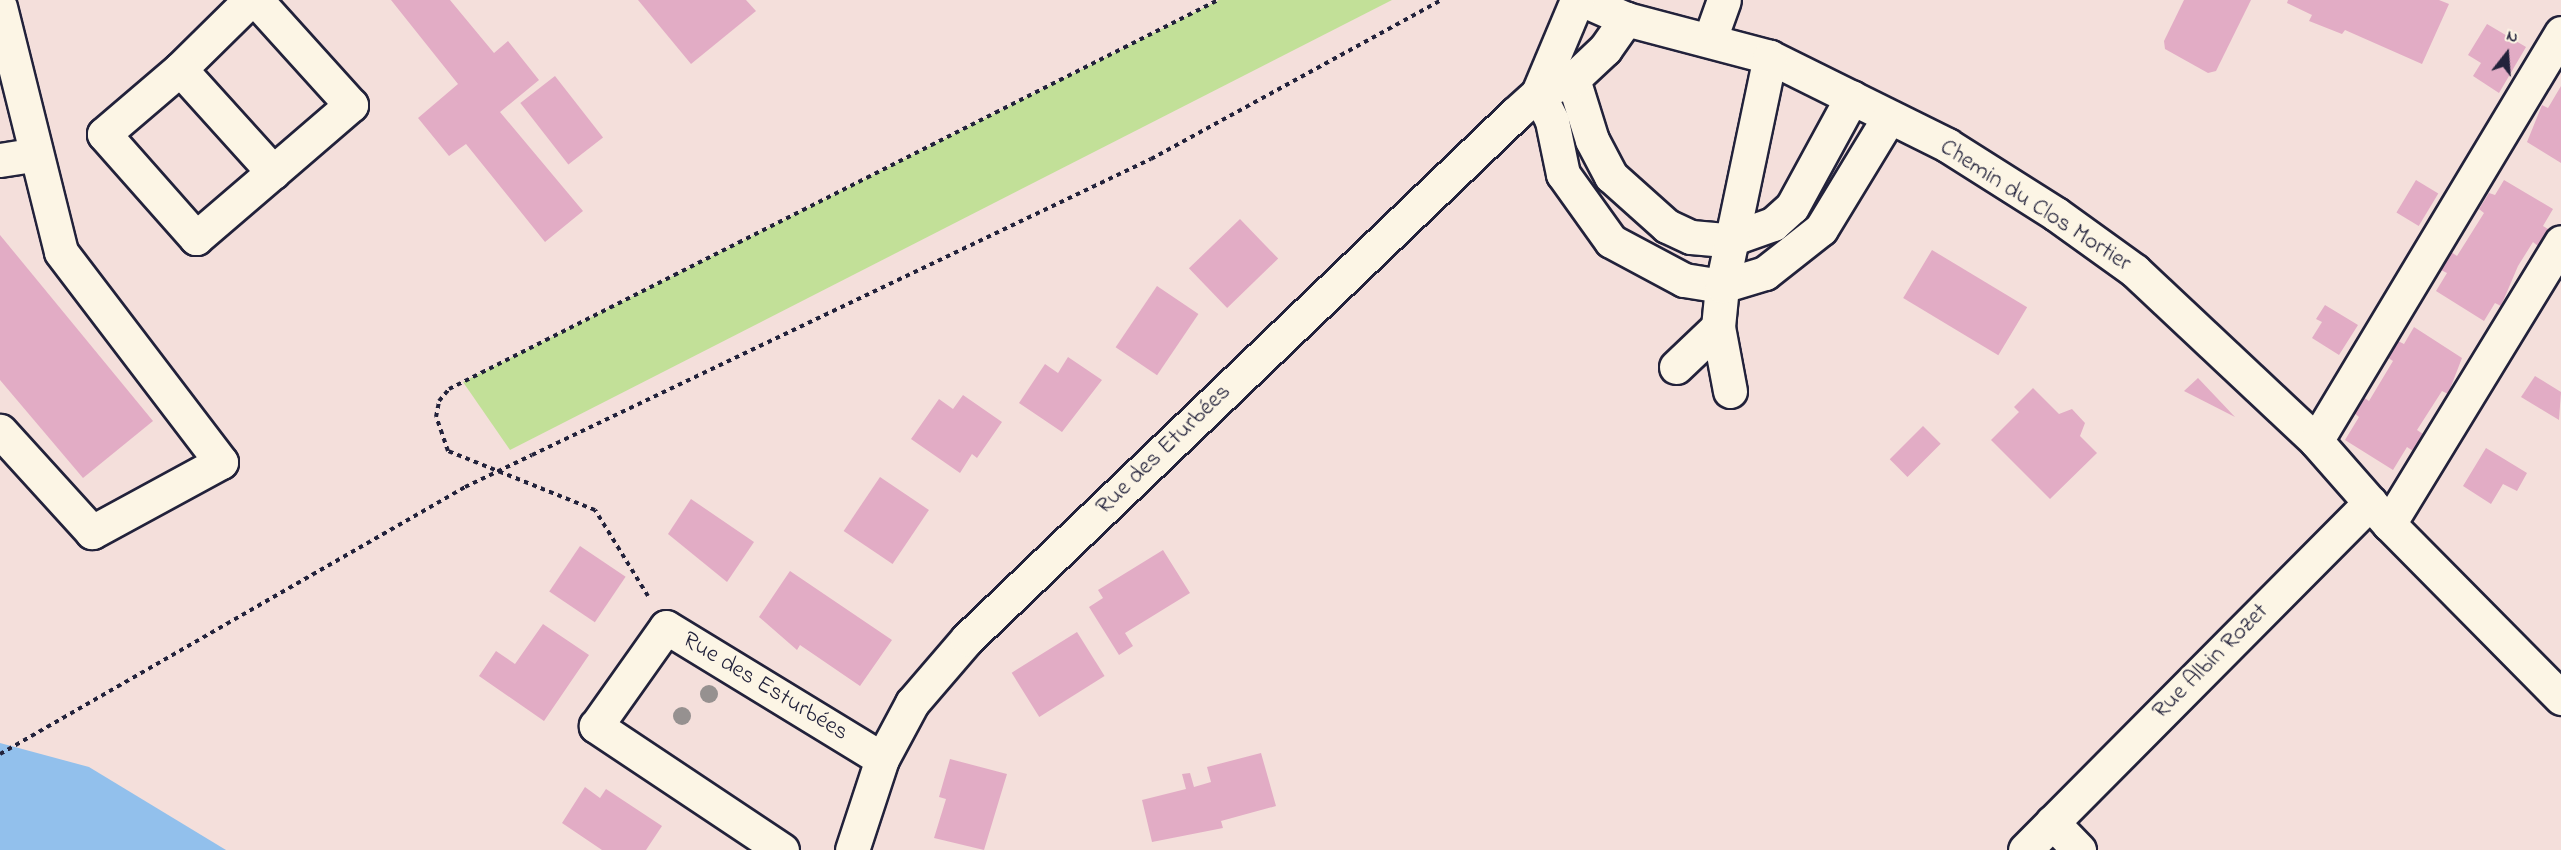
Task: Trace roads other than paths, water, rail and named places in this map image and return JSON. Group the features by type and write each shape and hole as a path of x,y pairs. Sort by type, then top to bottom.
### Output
{"street":[{"path":"250,0 180,69 104,134 196,238 351,105 256,0"},
{"name":"Rue des Eturbées","path":"1538,93 1576,0"},
{"name":"Chemin du Clos Mortier","path":"1583,0 1626,19 1710,39 1770,57 1947,146 2056,214 2135,272 2316,441 2379,513 2561,698"},
{"path":"1710,39 1724,0"},
{"path":"0,7 60,252 221,462 92,532 0,431"},
{"name":"Rue des Eturbées","path":"852,850 882,759 912,703 967,639 1538,93 1573,79 1605,50 1626,19"},
{"path":"2316,441 2561,33"},
{"path":"1730,391 1718,327 1722,286 1728,240 1770,57"},
{"path":"180,69 273,172"},
{"path":"1573,79 1592,140 1611,176 1667,226 1691,237 1728,240 1773,224 1792,207 1852,98"},
{"path":"1538,93 1552,121 1563,174 1611,241 1684,280 1722,286 1765,273 1821,229 1889,117"},
{"path":"0,160 36,154"},
{"path":"2379,513 2561,242"},
{"path":"1676,367 1718,327"},
{"name":"Rue Albin Rozet","path":"2025,850 2379,513"},
{"name":"Rue des Esturbées","path":"782,850 596,726 666,627 882,759"},
{"path":"2052,822 2079,850"}],"water":[{"path":"0,743 89,767 226,850 0,850"}]}
